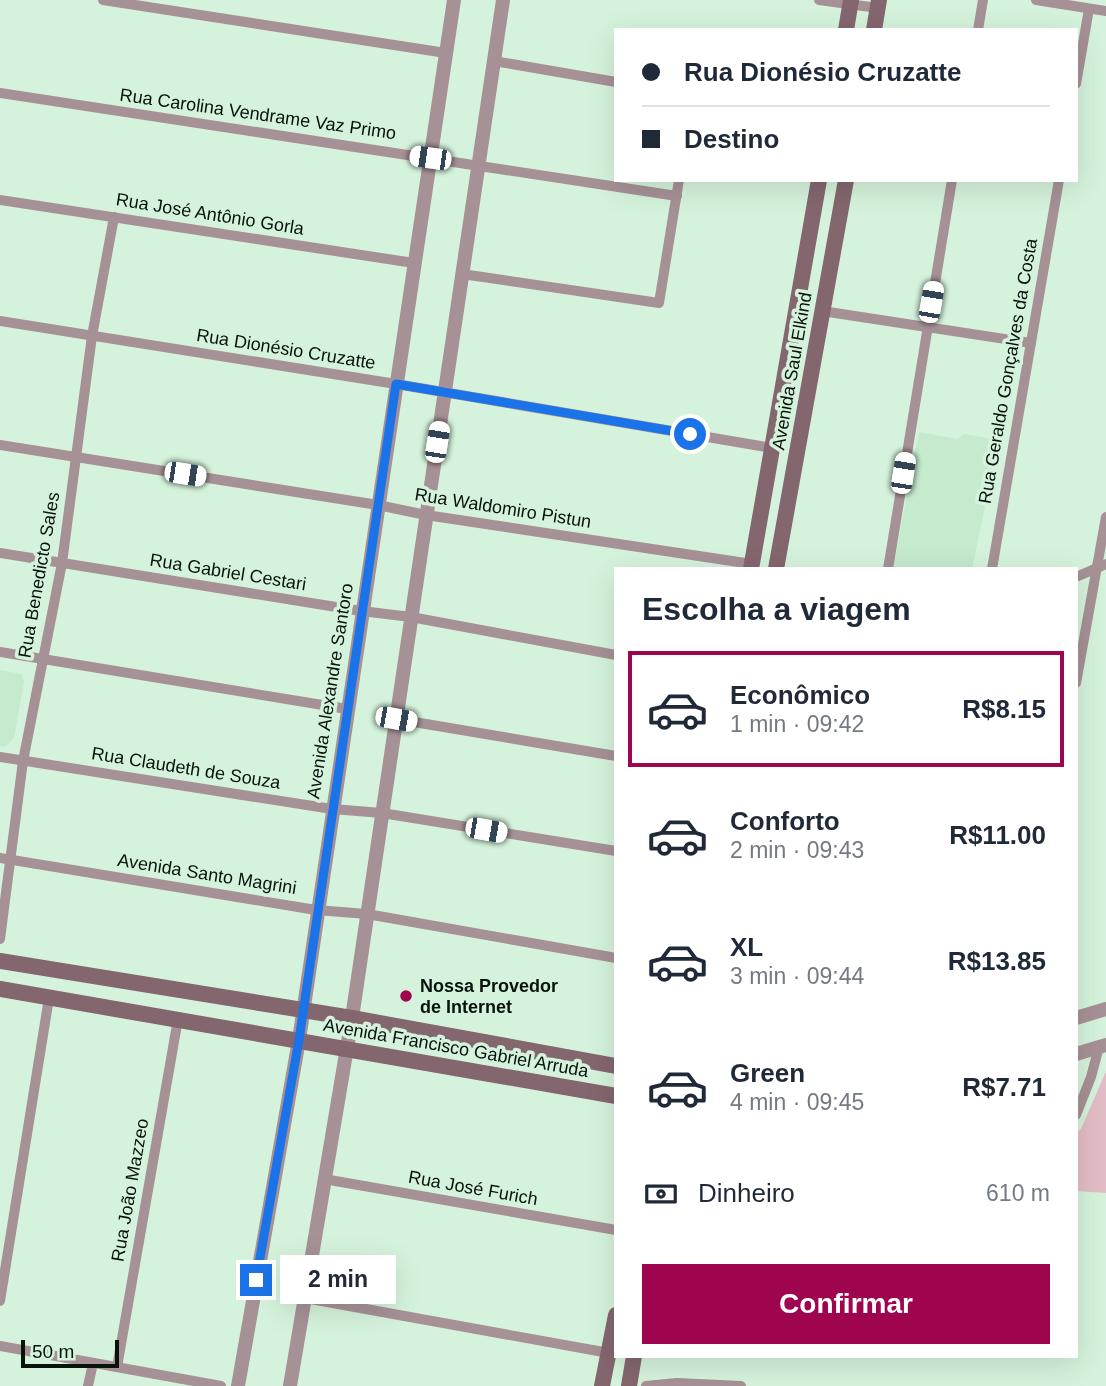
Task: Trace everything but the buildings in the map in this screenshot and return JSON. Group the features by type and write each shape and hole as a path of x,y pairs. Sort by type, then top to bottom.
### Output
{"main road":[{"path":"846,28 850,2"},
{"path":"874,28 878,4"},
{"name":"Avenida Saul Elkind","path":"751,567 819,182"},
{"name":"Avenida Saul Elkind","path":"776,567 846,182"},
{"path":"779,405 804,412"},
{"name":"Avenida Francisco Gabriel Arruda","path":"0,961 352,1018 614,1066"},
{"name":"Avenida Francisco Gabriel Arruda","path":"0,989 614,1096"},
{"path":"602,1386 614,1326"},
{"path":"609,1353 609,1386"},
{"path":"629,1386 634,1358"}],"street":[{"path":"103,0 446,53"},
{"name":"Avenida Alexandre Santoro","path":"238,1386 299,1040 301,1010 454,0"},
{"path":"290,1386 352,1018 503,0"},
{"path":"819,0 878,4"},
{"path":"978,28 983,0"},
{"path":"1036,0 1106,11"},
{"path":"1078,72 1089,9"},
{"path":"494,61 614,82"},
{"name":"Rua Carolina Vendrame Vaz Primo","path":"0,93 677,197"},
{"path":"462,274 659,303 679,182"},
{"path":"888,567 952,182"},
{"name":"Rua Geraldo Gonçalves da Costa","path":"992,567 1059,182"},
{"name":"Rua José Antônio Gorla","path":"0,200 414,263"},
{"name":"Rua Benedicto Sales","path":"0,939 4,859 62,562 92,336 114,217"},
{"path":"822,311 1031,343"},
{"name":"Rua Dionésio Cruzatte","path":"0,321 396,384 772,448"},
{"name":"Rua Waldomiro Pistun","path":"0,445 751,567"},
{"path":"1078,674 1102,566 1106,517"},
{"name":"Rua Gabriel Cestari","path":"0,553 411,617 614,654"},
{"path":"1078,576 1102,566"},
{"path":"0,652 347,709"},
{"path":"396,719 614,756"},
{"name":"Rua Claudeth de Souza","path":"0,757 332,809 382,813 614,851"},
{"name":"Avenida Santo Magrini","path":"4,859 316,910 367,914 614,958"},
{"path":"0,1301 49,998"},
{"path":"1078,1017 1106,1009"},
{"name":"Rua João Mazzeo","path":"117,1367 178,1019"},
{"path":"1078,1053 1102,1046"},
{"path":"1078,1110 1102,1046"},
{"name":"Rua José Furich","path":"324,1179 614,1230"},
{"path":"305,1298 609,1353"},
{"path":"0,1346 221,1386"},
{"path":"88,1386 93,1363"},
{"path":"646,1386 677,1383 741,1386"}],"shaded area":[{"path":"919,432 957,439 964,434 999,440 972,567 893,567"},
{"path":"0,670 22,674 24,682 14,738 5,747 0,746"},
{"path":"1106,1071 1106,1193 1078,1191 1078,1131"}],"place":[{"name":"Nossa Provedor de Internet","path":"406,996"}],"route":[{"path":"256,1280 299,1040 301,1010 396,384 690,434"}]}
